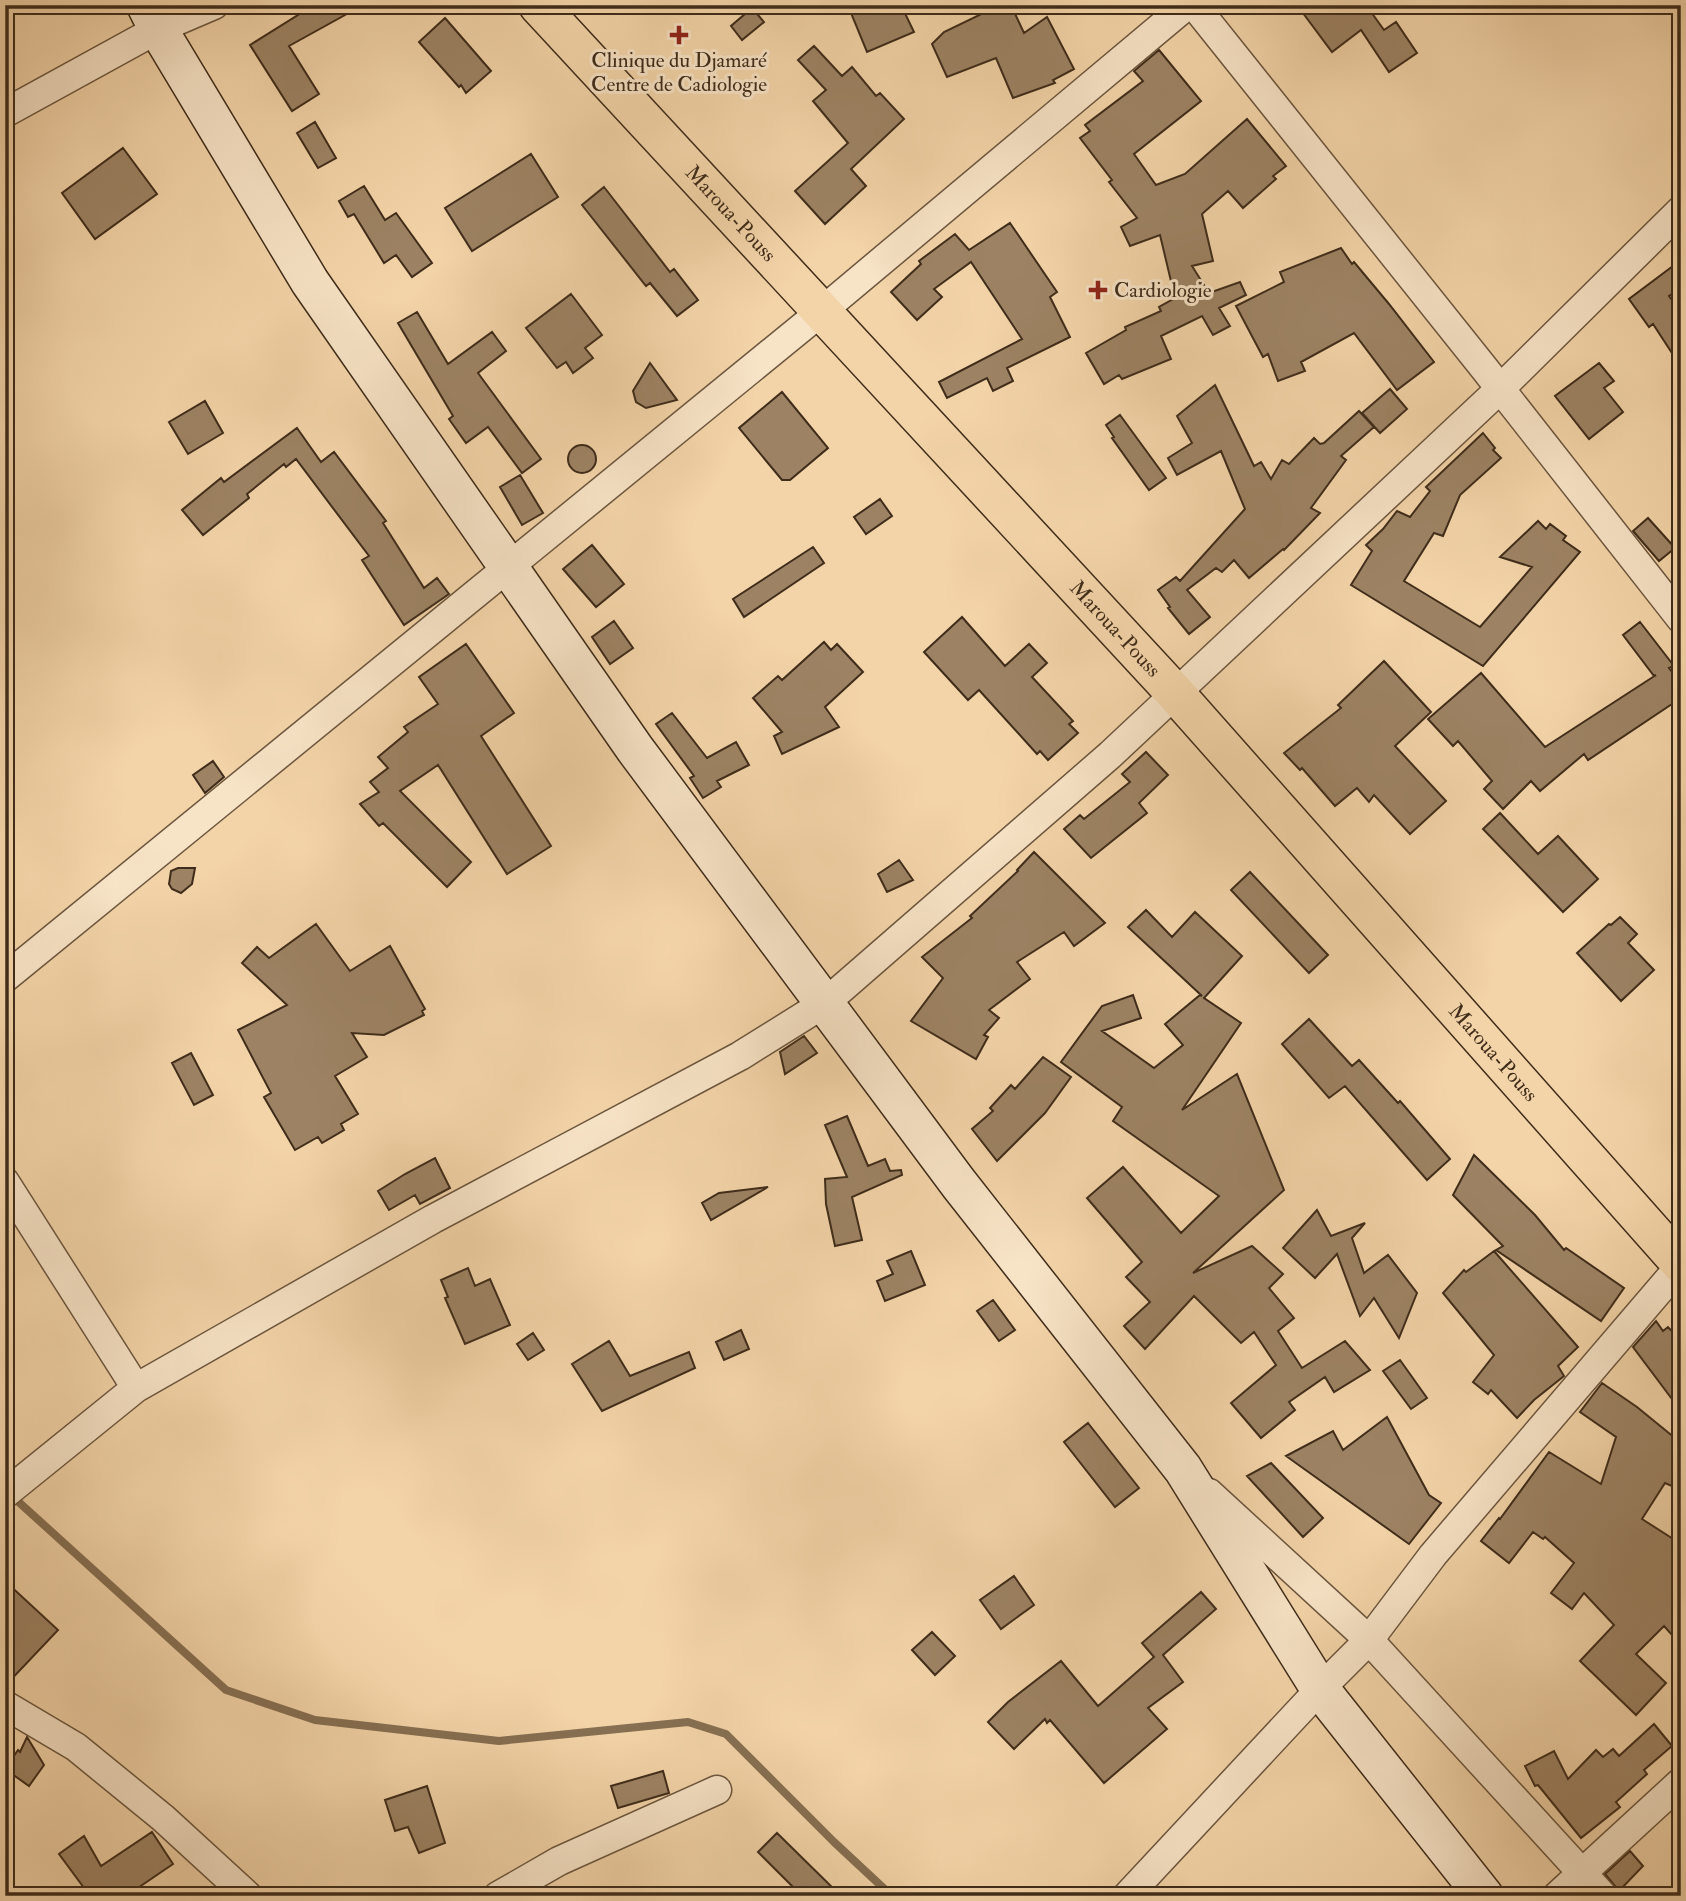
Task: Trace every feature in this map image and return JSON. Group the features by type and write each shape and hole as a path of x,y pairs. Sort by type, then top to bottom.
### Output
{"main road":[{"name":"Maroua-Pouss","path":"538,5 1175,693 1681,1264"},
{"path":"152,17 310,282 635,749 959,1184 1183,1469 1320,1689 1484,1896"}],"street":[{"path":"5,113 152,17 214,5"},
{"path":"5,978 822,311 1186,5"},
{"path":"1194,5 1681,619"},
{"path":"14,1487 136,1388 433,1219 740,1056 825,1003 1110,754 1500,389 1681,210"},
{"path":"5,1182 136,1388"},
{"path":"1127,1896 1369,1640 1433,1555 1681,1264"},
{"path":"1183,1469 1369,1640 1603,1896"},
{"path":"5,1704 76,1746 163,1818 248,1896"},
{"path":"1557,1896 1681,1782"},
{"path":"498,1896 559,1861 717,1790"}],"building":[{"path":"314,5 363,5 289,46 319,94 292,111 250,45"},
{"path":"866,5 901,5 914,32 867,52 851,13"},
{"path":"1000,5 1011,5 1024,33 1047,17 1074,69 1053,80 1055,83 1013,98 996,58 947,77 932,44 944,32"},
{"path":"1297,5 1366,5 1384,30 1396,22 1417,53 1389,72 1361,30 1332,52"},
{"path":"752,8 764,22 742,40 731,26"},
{"path":"445,18 491,71 466,93 419,42"},
{"path":"814,46 842,76 852,67 876,96 880,93 904,119 851,169 866,186 825,224 795,191 848,143 813,101 826,90 798,60"},
{"path":"1159,50 1201,101 1134,154 1156,185 1185,174 1247,119 1286,166 1273,176 1276,179 1243,208 1228,191 1202,214 1213,261 1192,266 1209,293 1240,282 1246,295 1219,308 1230,326 1213,335 1202,316 1161,336 1171,359 1122,379 1119,375 1104,384 1086,353 1126,330 1125,327 1161,311 1159,307 1175,298 1160,235 1130,246 1121,227 1137,218 1080,138 1090,131 1085,125 1143,81 1134,71"},
{"path":"315,122 336,158 318,168 297,133"},
{"path":"123,148 157,194 95,239 62,193"},
{"path":"531,154 558,197 472,251 445,208"},
{"path":"364,186 385,220 396,213 432,263 412,277 396,255 384,263 354,214 348,217 339,201"},
{"path":"604,187 670,272 674,269 698,300 677,316 650,283 646,286 582,205"},
{"path":"1010,223 1057,292 1050,297 1070,337 1007,368 1013,381 993,391 987,378 947,398 939,382 1022,339 971,262 934,289 942,297 917,320 891,292 921,264 919,261 955,234 969,250"},
{"path":"1341,248 1434,362 1397,390 1354,333 1301,362 1305,371 1278,381 1268,354 1263,357 1236,306 1284,282 1280,272"},
{"path":"1681,260 1681,288 1669,296 1681,312 1681,367 1653,324 1649,327 1629,299"},
{"path":"571,294 602,335 585,348 593,358 573,373 566,362 557,368 526,328"},
{"path":"417,312 448,364 492,332 506,351 478,373 541,459 522,473 488,427 466,443 449,419 453,416 398,323"},
{"path":"650,363 677,400 646,408 636,402 633,391"},
{"path":"1599,363 1614,381 1604,388 1623,412 1589,439 1555,396"},
{"path":"1215,385 1254,466 1261,462 1271,479 1282,460 1289,464 1314,438 1320,444 1324,443 1359,411 1374,427 1341,456 1346,460 1311,508 1320,513 1284,550 1249,578 1234,560 1222,572 1216,568 1187,590 1210,617 1189,634 1168,608 1170,607 1158,590 1176,577 1180,581 1245,509 1221,451 1177,475 1168,458 1192,443 1177,416"},
{"path":"1390,389 1407,409 1380,433 1362,413"},
{"path":"782,392 828,448 790,480 782,480 739,428"},
{"path":"205,401 223,433 188,454 169,422"},
{"path":"1120,415 1166,478 1149,490 1112,438 1114,437 1106,425"},
{"path":"297,428 321,462 334,452 386,521 383,523 424,588 437,578 449,594 404,625 362,560 369,556 296,459 286,467 284,464 247,494 249,498 203,535 182,510 221,478 224,482"},
{"path":"1483,433 1501,458 1460,495 1443,536 1434,533 1404,581 1480,627 1532,567 1500,557 1538,521 1546,529 1550,524 1566,536 1563,540 1580,552 1483,666 1351,585 1372,551 1366,545 1397,511 1410,517 1430,491 1426,487"},
{"path":"582,445 592,449 596,459 592,469 582,473 572,469 568,459 572,449"},
{"path":"520,475 543,513 522,525 500,487"},
{"path":"880,499 892,516 866,534 854,517"},
{"path":"1648,518 1675,548 1659,561 1633,531"},
{"path":"592,545 624,584 596,607 563,569"},
{"path":"813,547 824,563 744,617 733,599"},
{"path":"962,617 1005,666 1029,644 1047,663 1032,677 1073,721 1069,724 1078,733 1048,760 1040,751 1037,754 979,690 968,700 924,652"},
{"path":"614,621 633,648 610,664 592,637"},
{"path":"1640,622 1674,666 1669,668 1681,684 1681,698 1588,760 1584,754 1540,791 1531,781 1503,809 1484,789 1492,781 1458,741 1453,746 1428,719 1481,673 1545,747 1656,675 1654,676 1623,635"},
{"path":"824,642 831,650 837,644 863,672 825,707 839,727 782,754 774,736 782,732 753,698 778,676 782,680"},
{"path":"466,644 514,713 481,736 551,846 507,874 438,765 400,791 471,862 447,887 383,823 379,826 360,804 379,792 370,782 388,768 378,757 408,732 404,727 438,704 419,677"},
{"path":"1384,661 1431,712 1395,746 1446,801 1410,834 1374,795 1369,802 1357,788 1335,806 1302,768 1300,770 1284,753 1341,708 1338,705"},
{"path":"672,713 707,758 736,742 749,765 717,781 721,787 703,798 690,778 694,776 656,724"},
{"path":"1146,752 1168,775 1139,803 1147,813 1091,858 1064,829 1080,815 1084,819 1130,782 1122,774"},
{"path":"213,761 224,777 205,793 193,775"},
{"path":"1500,813 1538,854 1558,836 1598,879 1563,912 1483,829"},
{"path":"1034,852 1105,923 1074,946 1064,932 1017,962 1030,979 989,1010 999,1018 984,1035 988,1037 976,1059 911,1021 943,978 922,957 972,918 970,916 1018,871"},
{"path":"899,860 913,880 887,892 878,874"},
{"path":"178,868 195,868 192,884 181,893 172,889 169,884 171,871"},
{"path":"1250,872 1328,955 1309,973 1231,890"},
{"path":"1146,910 1172,937 1195,912 1242,956 1204,998 1241,1023 1182,1110 1237,1074 1284,1190 1193,1273 1252,1246 1283,1274 1269,1288 1294,1318 1278,1331 1302,1368 1345,1341 1370,1370 1334,1392 1325,1377 1289,1402 1295,1410 1261,1438 1231,1403 1276,1365 1254,1332 1241,1343 1194,1296 1145,1349 1124,1326 1150,1302 1126,1277 1142,1262 1087,1198 1123,1167 1181,1233 1219,1196 1113,1121 1122,1107 1061,1062 1102,1006 1133,995 1141,1018 1102,1031 1154,1068 1183,1045 1165,1024 1202,996 1128,927"},
{"path":"1620,917 1637,934 1628,943 1654,970 1621,1001 1577,953"},
{"path":"316,924 350,971 390,946 425,1009 422,1011 424,1015 384,1035 352,1033 367,1057 335,1076 358,1114 341,1124 344,1130 322,1143 318,1137 295,1150 264,1097 271,1093 238,1030 287,1005 242,963 257,947 269,958"},
{"path":"1309,1019 1352,1066 1359,1060 1398,1103 1400,1101 1450,1159 1427,1180 1345,1086 1329,1098 1282,1044"},
{"path":"804,1036 817,1053 785,1074 780,1052"},
{"path":"191,1053 213,1095 194,1105 172,1063"},
{"path":"1043,1057 1071,1077 1045,1113 997,1161 972,1129 993,1111 990,1108 1011,1085 1015,1089"},
{"path":"847,1116 868,1166 885,1159 890,1171 901,1170 902,1175 852,1197 862,1240 835,1246 826,1204 825,1179 847,1177 825,1125"},
{"path":"1474,1155 1535,1215 1564,1250 1566,1248 1624,1288 1601,1321 1496,1250 1503,1246 1453,1195"},
{"path":"435,1158 450,1188 420,1204 415,1195 389,1210 378,1191"},
{"path":"768,1187 711,1220 702,1203 719,1193"},
{"path":"1317,1210 1331,1236 1365,1223 1352,1238 1364,1273 1388,1255 1417,1293 1399,1338 1374,1298 1360,1316 1337,1254 1315,1278 1283,1248"},
{"path":"911,1251 925,1285 885,1301 877,1281 893,1274 887,1261"},
{"path":"1494,1251 1578,1347 1558,1366 1564,1376 1517,1418 1491,1390 1488,1394 1473,1382 1494,1355 1443,1293 1464,1270 1466,1272"},
{"path":"468,1268 475,1286 490,1279 510,1325 465,1344 445,1298 448,1297 441,1280"},
{"path":"993,1300 1015,1330 999,1341 977,1311"},
{"path":"1656,1321 1663,1331 1668,1327 1681,1341 1681,1411 1633,1347"},
{"path":"741,1330 749,1349 724,1360 716,1342"},
{"path":"533,1333 544,1350 528,1360 517,1344"},
{"path":"609,1341 630,1376 689,1352 695,1368 602,1411 572,1364"},
{"path":"1400,1360 1427,1398 1411,1409 1383,1371"},
{"path":"1602,1383 1681,1443 1681,1490 1665,1483 1642,1519 1681,1544 1681,1645 1664,1626 1636,1654 1666,1683 1636,1715 1580,1661 1614,1625 1584,1593 1572,1609 1551,1593 1574,1563 1545,1537 1543,1539 1533,1532 1509,1563 1481,1541 1549,1452 1601,1484 1616,1437 1580,1412"},
{"path":"1387,1417 1429,1495 1441,1503 1409,1544 1286,1456 1333,1431 1343,1450"},
{"path":"1088,1423 1139,1488 1115,1507 1064,1442"},
{"path":"1271,1463 1323,1518 1303,1537 1247,1476"},
{"path":"1014,1576 1034,1605 1001,1629 980,1600"},
{"path":"5,1581 58,1630 5,1686"},
{"path":"1201,1592 1216,1609 1163,1655 1183,1682 1148,1708 1167,1729 1104,1783 1050,1720 1047,1723 1045,1719 1014,1749 988,1722 1008,1702 1061,1661 1098,1706 1154,1657 1142,1643"},
{"path":"932,1632 955,1656 935,1675 912,1650"},
{"path":"1654,1724 1672,1746 1644,1770 1647,1774 1616,1802 1620,1807 1581,1838 1538,1785 1535,1786 1525,1766 1554,1751 1568,1779 1596,1750 1603,1757 1613,1749 1619,1756"},
{"path":"27,1737 44,1765 29,1786 5,1769 18,1750 20,1752"},
{"path":"663,1771 669,1793 618,1808 611,1786"},
{"path":"427,1786 445,1843 419,1853 408,1827 395,1831 385,1800"},
{"path":"152,1832 173,1864 126,1896 90,1896 59,1854 84,1836 101,1866"},
{"path":"777,1833 841,1896 802,1896 758,1852"},
{"path":"1630,1851 1643,1866 1619,1891 1605,1874"}],"waterway":[{"path":"12,1496 226,1690 315,1720 499,1741 688,1722 726,1734 892,1896"}],"place":[{"name":"Clinique du Djamaré Centre de Cadiologie","path":"679,35"},
{"name":"Cardiologie","path":"1098,290"}]}
